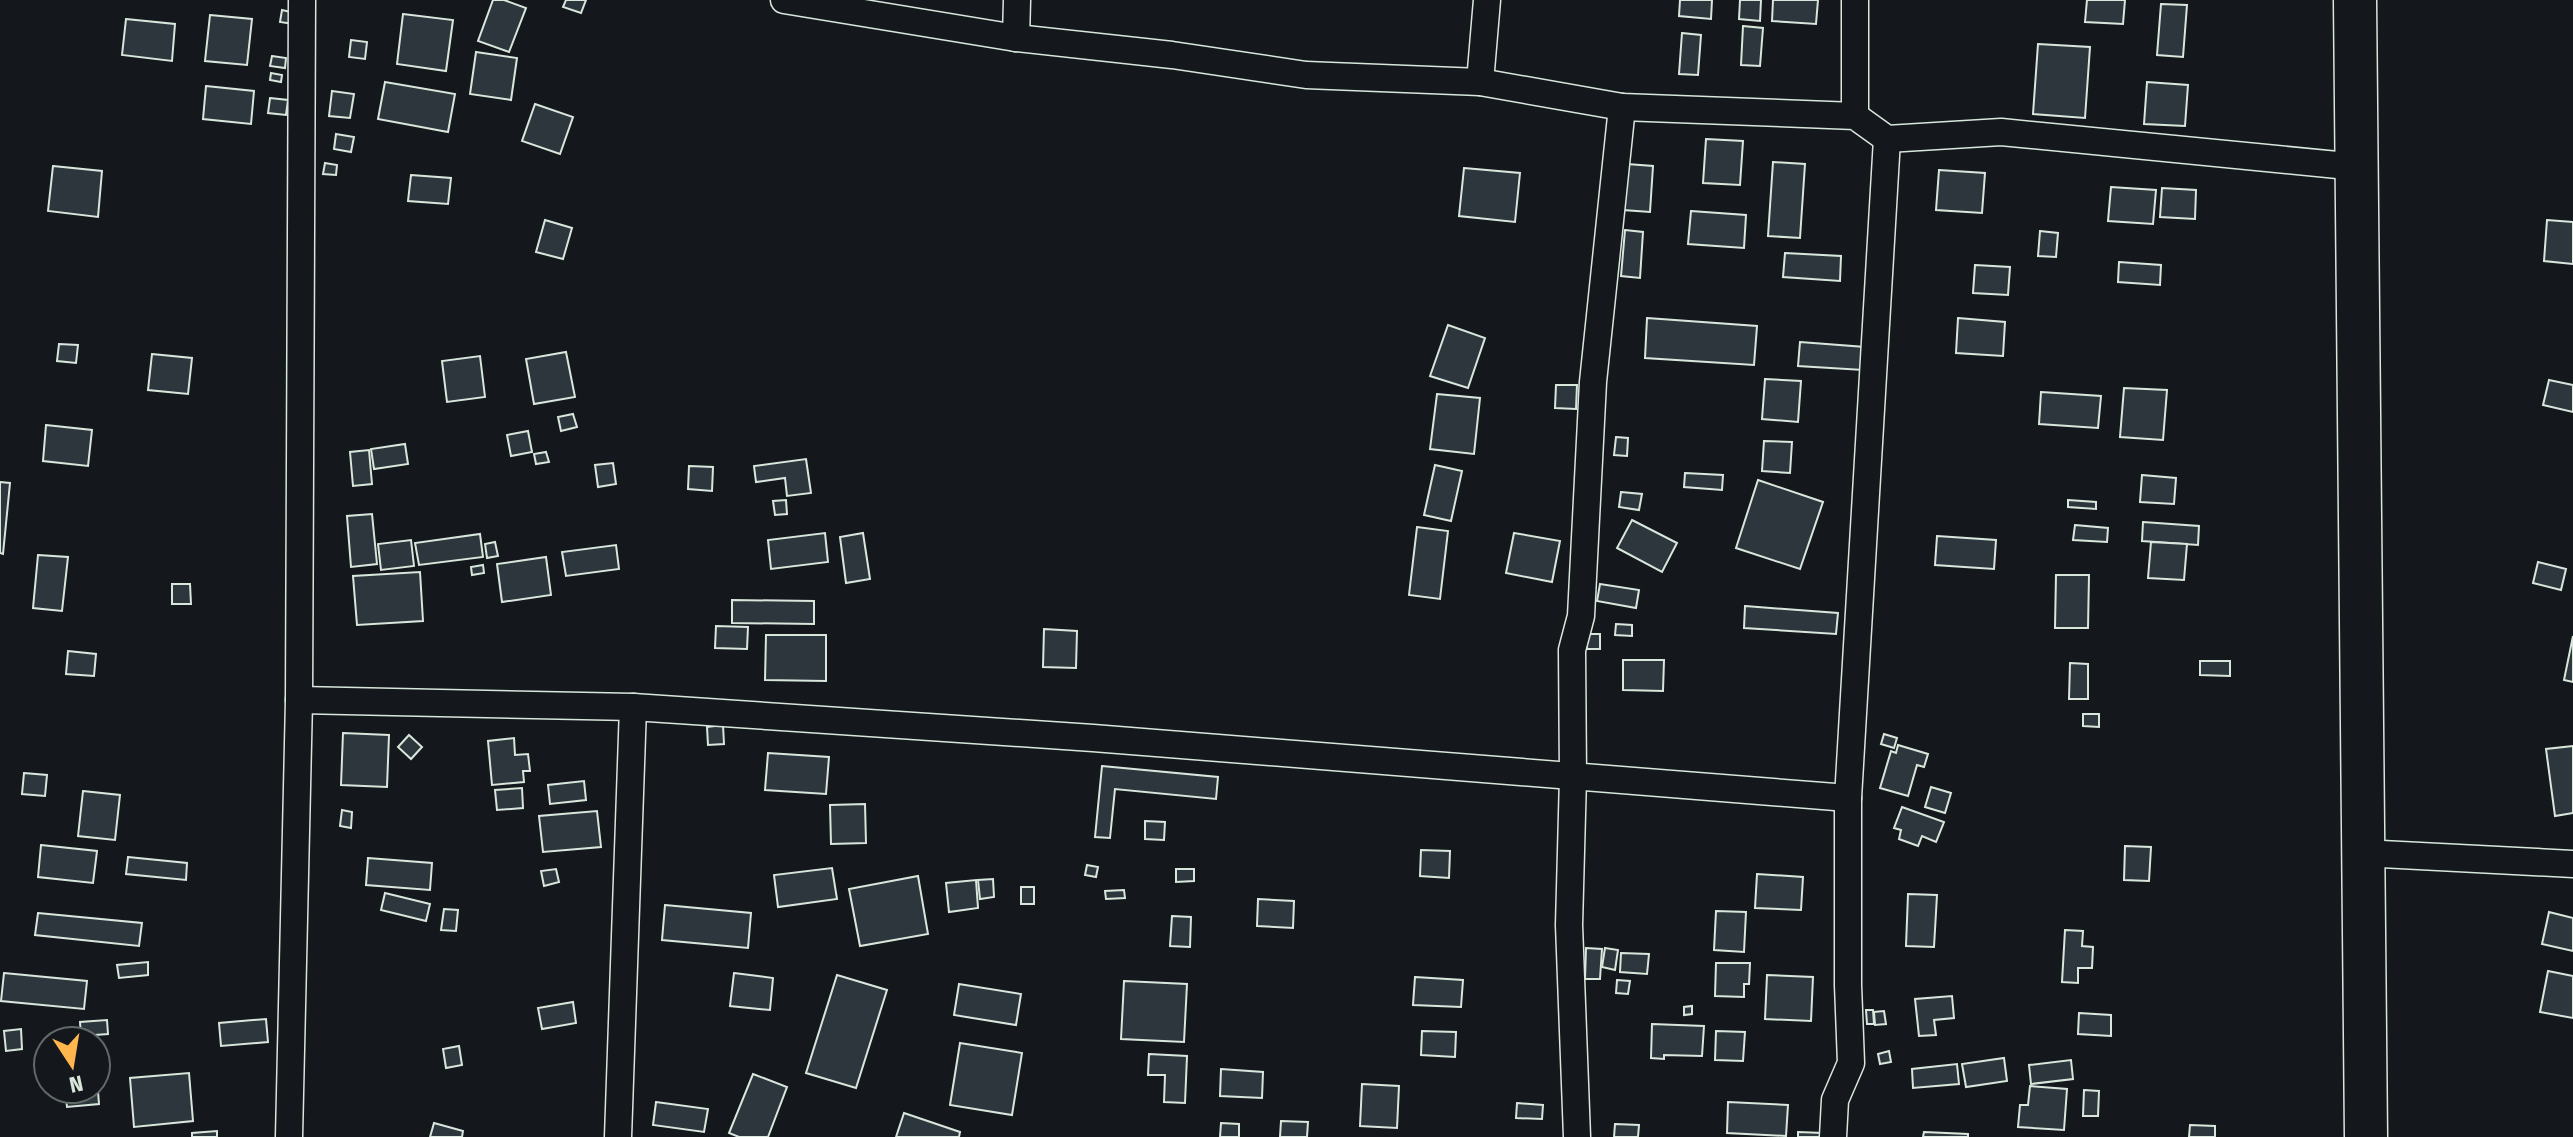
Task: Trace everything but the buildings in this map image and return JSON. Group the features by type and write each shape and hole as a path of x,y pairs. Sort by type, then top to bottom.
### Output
{"highway":[{"path":"2355,0 2366,1137"}],"street":[{"path":"289,1137 299,700 302,0"},
{"path":"784,0 1016,38 1172,55 1306,75 1480,82 1622,107 1855,116 1887,139 2001,132 2358,167"},
{"path":"1016,38 1017,0"},
{"path":"1480,82 1487,0"},
{"path":"1855,0 1855,116"},
{"path":"1577,1137 1569,925 1572,650 1581,616 1593,382 1622,107"},
{"path":"1833,1137 1835,1100 1851,1063 1848,798 1887,139"},
{"path":"299,700 633,707 1093,738 1848,798"},
{"path":"618,1137 633,707"},
{"path":"2362,853 2573,864"}]}
